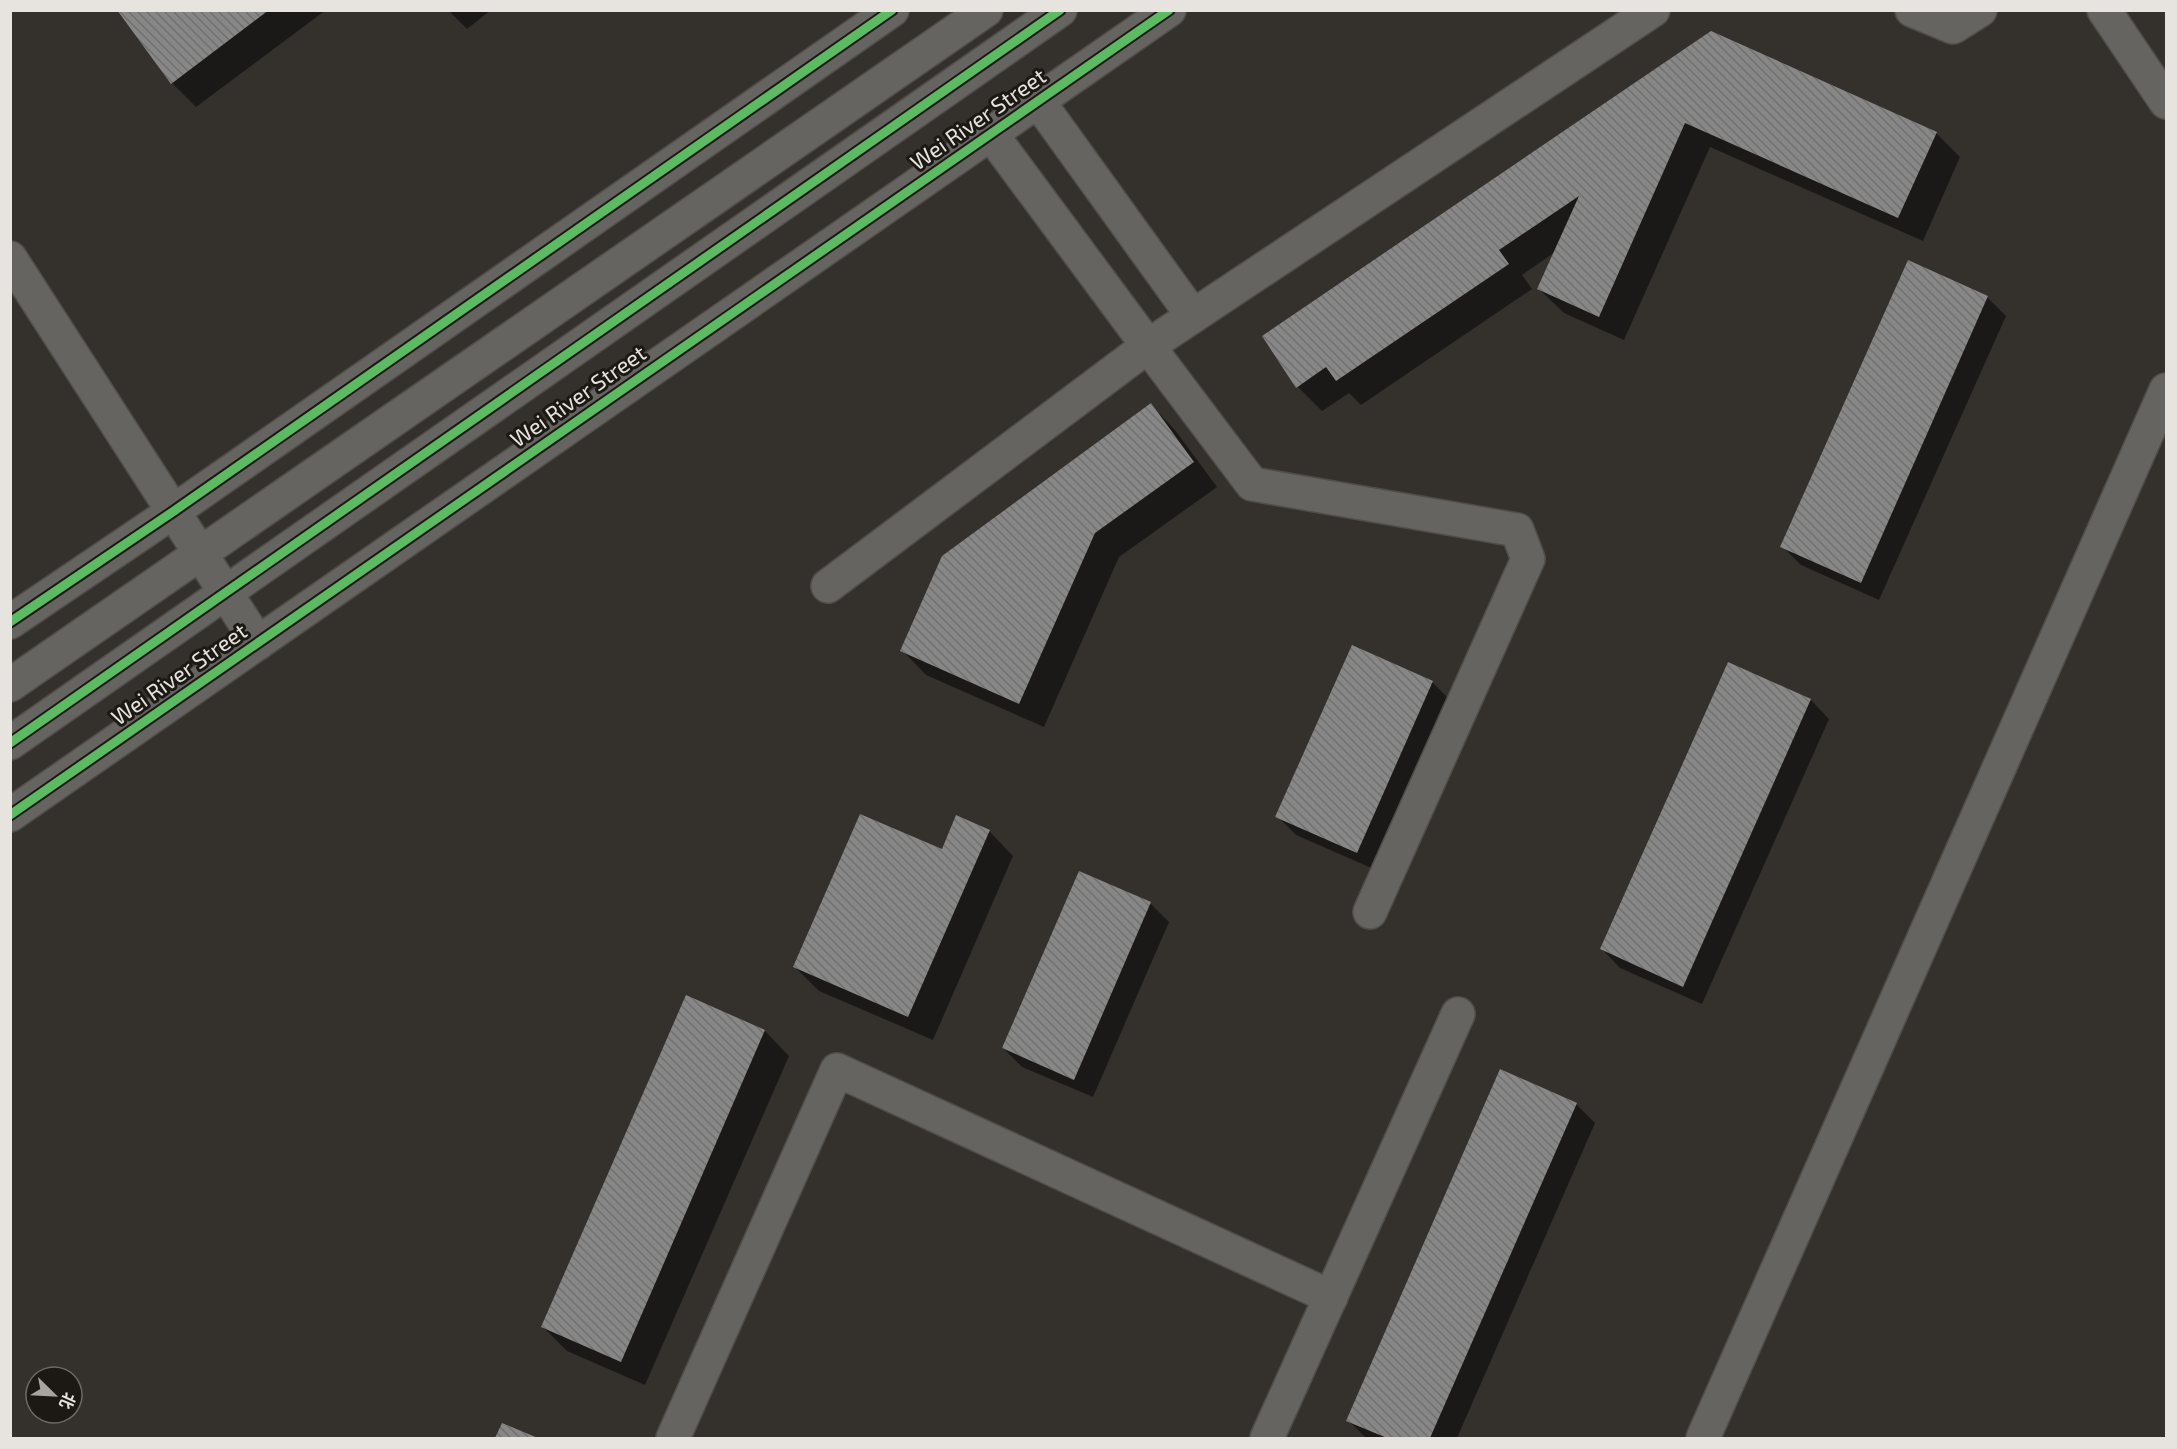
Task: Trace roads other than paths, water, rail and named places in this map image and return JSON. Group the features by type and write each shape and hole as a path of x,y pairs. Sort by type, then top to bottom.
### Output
{"street":[{"path":"10,622 174,511 892,10"},
{"path":"10,685 986,10"},
{"name":"Wei River Street","path":"10,743 1060,10"},
{"name":"Wei River Street","path":"10,815 1169,10"},
{"path":"828,586 1148,346 1653,10"},
{"path":"1912,10 1953,27 1980,10"},
{"path":"2104,10 2166,102"},
{"path":"1038,101 1193,316"},
{"path":"991,134 1252,484 1517,530 1528,560 1370,912"},
{"path":"10,258 258,643"},
{"path":"1703,1438 2166,390"},
{"path":"1267,1438 1458,1014"},
{"path":"673,1438 837,1070 1331,1297"}]}
